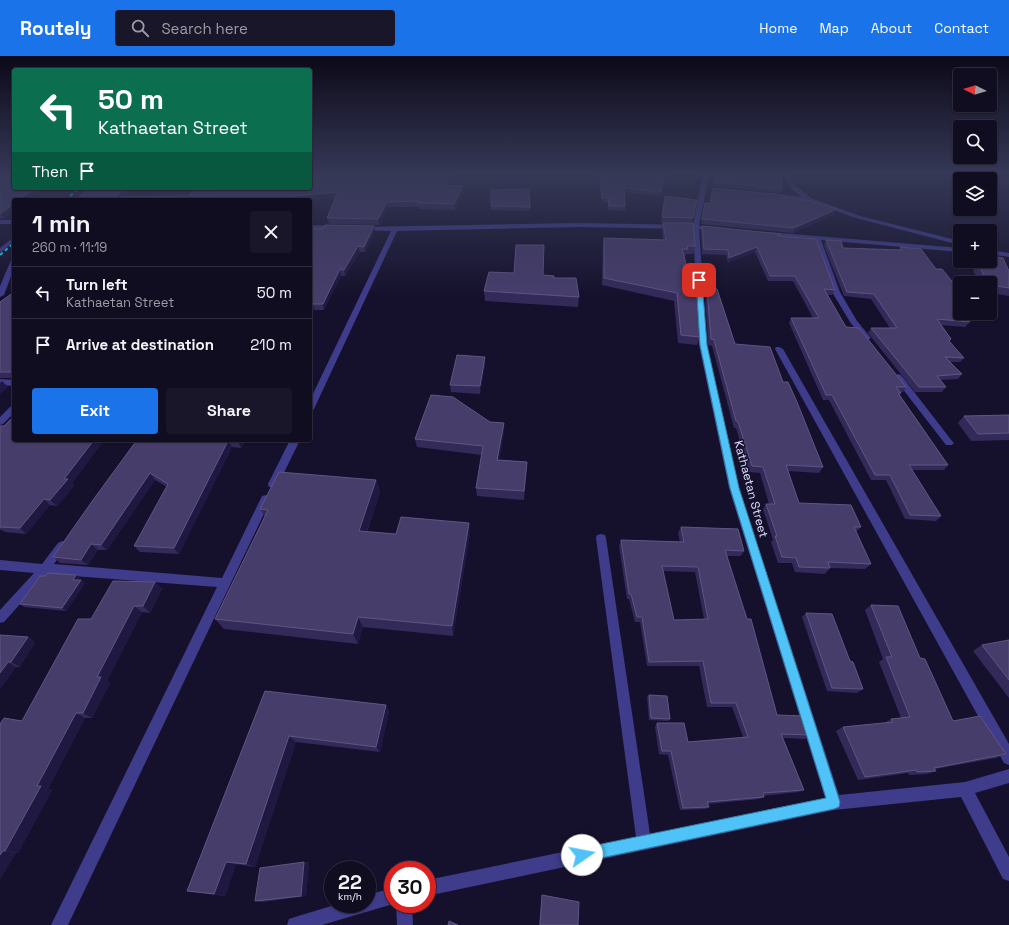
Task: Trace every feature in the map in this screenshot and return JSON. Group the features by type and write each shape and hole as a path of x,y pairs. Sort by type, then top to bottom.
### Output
{"street":[{"name":"Kathaetan Street","path":"699,215 696,227 703,345 734,488 834,802"},
{"path":"851,215 904,230 953,241"},
{"path":"0,222 12,222"},
{"path":"356,228 395,229 579,225 696,227 719,229"},
{"path":"312,227 341,228"},
{"path":"312,401 395,229"},
{"path":"904,230 909,241"},
{"path":"764,234 817,239 909,241 953,249"},
{"path":"817,239 836,292 854,322 873,346"},
{"path":"0,251 12,242"},
{"path":"0,295 12,265"},
{"path":"779,350 1009,758"},
{"path":"892,370 949,443"},
{"path":"0,382 12,382"},
{"path":"0,422 12,410"},
{"path":"59,925 294,442"},
{"path":"0,618 45,568 69,537"},
{"path":"601,538 644,842"},
{"path":"0,565 226,583"},
{"path":"436,886 834,802 965,789 1009,776"},
{"path":"965,789 1009,872"},
{"path":"295,925 336,913"},
{"path":"404,913 405,925"}],"building":[{"path":"328,215 380,215 378,219 327,218"},
{"path":"662,215 694,215 693,218 662,217"},
{"path":"703,215 824,215 794,228 702,219"},
{"path":"663,223 693,223 695,246 687,246 688,249 682,249 692,287 697,287 700,337 681,335 677,293 604,278 604,238 666,240"},
{"path":"325,225 374,226 364,247 358,246 344,270 340,269 323,304 313,304 312,305 312,229 323,229"},
{"path":"702,226 781,234 777,236 816,239 835,290 824,289 846,327 859,328 906,387 896,387 901,393 898,393 948,465 909,465 941,516 910,515 890,475 875,475 832,395 826,395 791,318 819,318 795,276 770,276 757,247 729,258 728,250 704,249"},
{"path":"826,240 841,241 843,248 902,250 900,247 921,249 936,269 942,269 953,282 953,320 971,320 969,322 937,319 951,339 949,341 964,358 945,357 962,374 937,376 946,387 919,387 871,328 897,328 874,294 847,292"},
{"path":"516,245 544,245 543,275 554,276 554,278 576,278 579,297 484,291 489,272 514,273"},
{"path":"997,257 1003,258 1009,271 1009,288 997,286 997,276 984,276 980,268 997,268"},
{"path":"707,289 717,289 735,344 770,347 783,382 788,382 797,402 823,467 786,465 799,503 851,505 861,527 854,527 871,564 828,562 830,568 799,567 796,558 782,557 775,536 777,536 766,504 775,504 763,467 752,466 738,422 736,421 714,340 711,339"},
{"path":"12,293 12,372 0,372 0,302"},
{"path":"457,355 485,357 480,386 450,385"},
{"path":"431,395 453,397 490,422 504,423 497,460 527,462 524,491 476,488 483,446 415,439"},
{"path":"1009,415 1009,433 978,434 964,416"},
{"path":"12,418 12,442 92,442 64,479 68,479 50,500 44,499 20,528 0,527 0,426 4,426"},
{"path":"136,442 227,442 174,548 134,546 168,484 150,473 101,545 91,544 81,560 53,557"},
{"path":"279,472 376,480 359,531 396,534 401,517 469,523 452,626 358,617 353,634 215,619 268,510 260,509"},
{"path":"681,527 738,529 744,551 725,550 747,619 751,619 777,715 805,716 811,735 781,734 804,790 763,793 764,797 707,802 709,807 683,808 671,751 662,751 657,723 684,723 688,742 748,737 736,703 711,703 703,661 649,662 642,617 637,617 631,594 629,594 621,540 684,542","holes":["662,566 698,567 708,619 674,620"]},
{"path":"48,573 76,575 73,580 81,580 62,608 20,604 40,576 45,576"},
{"path":"113,581 155,582 143,606 134,606 97,677 101,677 83,713 76,713 37,786 41,786 5,851 3,851 0,855 0,724 4,718 22,721 78,619 91,619"},
{"path":"871,605 898,606 920,658 925,659 953,721 980,716 1006,754 934,768 936,771 917,772 916,770 865,777 843,727 893,722 891,719 910,717 886,657 892,657"},
{"path":"806,613 832,614 850,661 853,662 863,689 832,688"},
{"path":"0,635 28,637 11,662 8,662 0,673"},
{"path":"1009,640 1009,680 982,645"},
{"path":"265,691 386,705 376,747 289,736 246,864 226,862 214,894 187,891"},
{"path":"649,695 667,696 670,719 651,718"},
{"path":"304,862 301,896 255,901 260,868"},
{"path":"542,895 579,902 578,925 540,925"},
{"path":"449,921 458,925 448,925"}],"railway":[{"path":"0,255 12,245"}],"route":[{"path":"582,855 834,802 734,488 703,345 699,280"}]}
